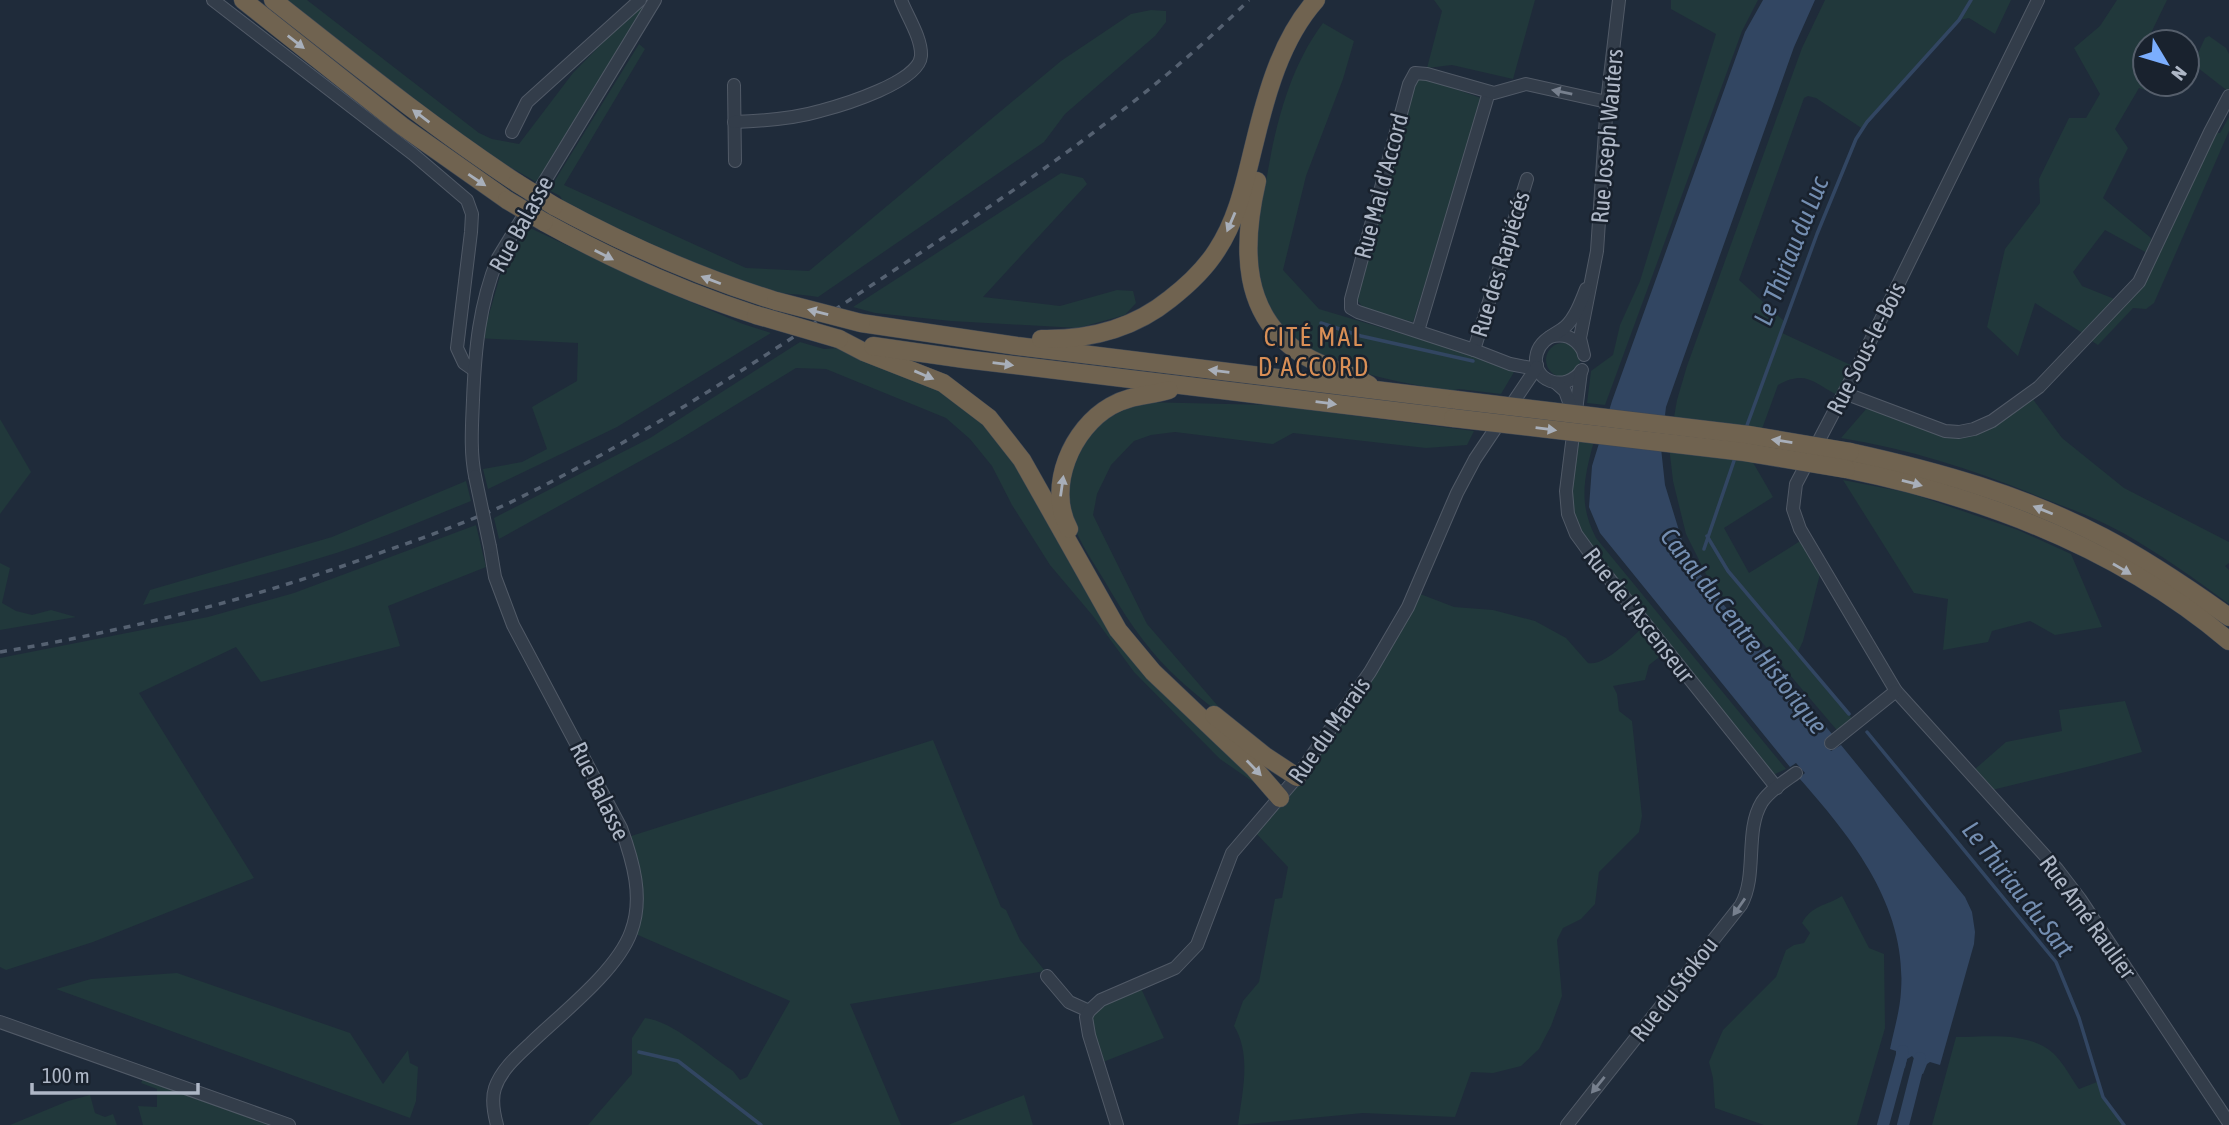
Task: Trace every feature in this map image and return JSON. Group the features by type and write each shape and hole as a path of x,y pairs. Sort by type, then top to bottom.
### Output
{"highway":[{"path":"243,0 402,126 507,200 604,255 663,282 756,315 839,339 897,351 1182,386 1749,435 1848,460 1961,479 2059,516 2151,564 2229,617"},
{"path":"273,0 422,118 517,183 611,237 724,285 861,323 1017,346 1378,390 1455,409"},
{"path":"1017,346 1041,339 1094,335 1122,327 1147,316 1195,278 1218,249 1233,219 1258,127 1283,53 1294,30 1316,0"},
{"path":"1329,0 1302,35 1280,86 1249,217 1248,262 1258,301 1268,321 1285,341 1304,355 1378,390"},
{"path":"839,339 864,352 943,383 989,418 1022,460 1118,630 1153,672 1254,768 1280,798"},
{"path":"1182,386 1155,395 1142,394 1125,399 1110,406 1085,428 1075,443 1062,479 1060,498 1065,522 1110,601 1153,659 1216,717 1265,756 1297,777"},
{"path":"1848,460 1956,495 2052,532 2140,579 2229,641"}],"street":[{"path":"213,0 413,154 467,200 472,214 471,232 457,348 464,363 474,370"},
{"path":"512,132 527,102 639,0"},
{"name":"Rue Balasse","path":"497,1125 493,1102 494,1090 500,1078 510,1063 585,991 620,953 631,932 636,899 632,860 621,828 513,625 495,577 475,476 471,440 474,370 482,302 498,258 655,0"},
{"path":"734,122 818,112 859,99 913,72 919,64 920,46 901,0"},
{"name":"Rue Joseph Wauters","path":"1584,355 1580,338 1597,251 1607,102 1619,0"},
{"name":"Rue Sous-le-Bois","path":"1928,726 1896,691 1800,529 1793,509 1796,484 1844,393 2038,0"},
{"name":"Rue Mal d'Accord","path":"1489,92 1415,73 1409,84 1351,299 1351,308 1510,364 1537,364"},
{"path":"734,85 735,161"},
{"path":"1418,331 1489,92 1500,93 1517,85 1525,85 1607,102"},
{"path":"1844,393 1945,431 1959,432 1992,421 2039,387 2138,282 2229,96"},
{"name":"Rue des Rapiécés","path":"1474,350 1527,179"},
{"name":"Rue Joseph Wauters","path":"1550,337 1566,326 1574,314 1593,272"},
{"path":"1518,395 1537,381 1552,381 1571,381 1581,371 1584,355 1582,348 1572,338 1557,335 1550,337 1540,346 1537,364 1552,381 1565,391 1575,418"},
{"path":"1510,364 1521,375 1518,395"},
{"name":"Rue du Marais","path":"1088,1011 1101,1000 1175,968 1197,945 1232,853 1297,777 1345,712 1398,625 1469,470 1537,364"},
{"name":"Rue de l'Ascenseur","path":"1581,371 1566,491 1568,514 1576,534 1777,788"},
{"path":"1836,739 1896,691"},
{"name":"Rue Amé Raulier","path":"1928,726 2072,889 2229,1123"},
{"path":"1777,788 1796,772"},
{"name":"Rue du Stokou","path":"1567,1125 1741,905 1748,888 1758,812 1763,801 1777,788"},
{"path":"1046,976 1069,1002 1088,1011 1086,1017 1089,1035 1117,1125"},
{"path":"0,1022 289,1125"}],"green space":[{"path":"283,0 307,0 479,133 492,139 519,144 573,73 641,4 645,8 538,183 475,147"},
{"path":"1434,0 1535,0 1513,79 1452,65 1427,68 1442,11"},
{"path":"1671,0 1758,0 1742,31 1605,405 1587,403 1591,371 1613,355 1620,325 1640,281 1716,34 1671,9"},
{"path":"1825,0 2011,0 1995,34 1969,18 1959,20 1863,129 1816,98 1804,98 1739,280 1784,321 1780,332 1857,368 1837,395 1802,378 1778,385 1751,459 1773,497 1724,528 1749,573 1805,538 1822,566 1803,641 1797,654 1855,724 1841,735 1707,576 1686,534 1673,481 1669,446 1677,400 1687,366 1802,48"},
{"path":"2117,0 2167,0 2153,28 2131,28 2131,98 2133,98 2115,129 2128,148 2103,198 2151,238 2150,248 2147,253 2105,230 2073,272 2082,286 2117,300 2084,334 2035,303 2018,356 1987,327 2005,249 2040,203 2039,179 2069,118 2086,118 2100,94 2074,48 2100,26"},
{"path":"1151,10 1166,11 1166,22 1155,36 1065,114 1044,142 818,297 771,291 714,274 567,207 560,196 549,190 639,44 645,49 564,185 746,268 809,271 1061,61 1131,14"},
{"path":"1323,23 1354,41 1343,79 1306,176 1283,270 1319,309 1473,355 1514,372 1501,394 1459,389 1449,391 1357,371 1302,344 1280,324 1265,298 1256,266 1256,243 1271,156 1293,77 1311,40"},
{"path":"2209,36 2226,48 2229,54 2229,92 2201,70 2201,47"},
{"path":"1417,79 1427,79 1481,98 1476,122 1413,322 1364,309 1355,297"},
{"path":"2229,117 2229,131 2154,303 2146,309 2133,308 2098,345 2087,338 2139,282 2210,132 2220,133"},
{"path":"1061,173 1083,178 1087,184 983,297 1060,306 1117,290 1133,291 1136,303 1125,315 1078,328 951,321 875,313 853,307"},
{"path":"528,227 660,289 771,333 617,427 488,489 483,469 522,462 547,449 532,407 577,381 578,343 477,338 488,318 500,276"},
{"path":"800,342 824,349 839,348 910,374 961,401 1011,453 1107,619 1262,788 1220,759 1134,672 1093,616 1050,565 1012,505 992,466 970,439 946,418 826,369 796,368 680,439 499,539 494,518 650,438"},
{"path":"1563,343 1575,348 1580,360 1575,372 1563,377 1551,372 1546,360 1551,348"},
{"path":"2029,394 2062,438 2124,488 2229,542 2229,563 2225,566 2229,570 2229,604 2150,549 2084,514 1945,462 1841,438 1867,408 1959,432"},
{"path":"1142,402 1271,405 1474,431 1467,445 1426,448 1293,433 1273,444 1175,432 1151,435 1134,441 1111,465 1097,494 1093,515 1147,624 1236,727 1178,678 1151,650 1119,604 1073,524 1069,487 1076,461 1088,438 1106,420"},
{"path":"0,419 31,472 0,514"},
{"path":"1572,438 1594,441 1584,490 1590,525 1596,538 1786,769 1773,775 1667,651 1649,665 1645,680 1613,686 1619,711 1632,721 1642,816 1639,832 1599,872 1595,904 1581,919 1563,928 1557,940 1562,996 1539,1049 1521,1066 1493,1073 1471,1072 1455,1117 1363,1113 1238,1125 1244,1062 1240,1037 1234,1026 1243,1001 1259,982 1275,899 1282,898 1288,867 1252,829 1280,798 1415,592 1454,607 1493,610 1535,621 1566,638 1588,663 1595,663 1610,656 1645,625 1568,514"},
{"path":"1843,480 1910,493 2018,530 2071,554 2102,627 2055,635 2030,621 1992,631 1988,642 1943,650 1948,599 1914,593"},
{"path":"466,481 471,501 377,539 298,565 143,605 150,590 332,537"},
{"path":"476,525 486,567 388,606 400,646 261,682 236,647 139,693 254,878 93,942 6,970 0,967 0,658 208,617 294,593"},
{"path":"0,563 10,568 2,603 16,611 32,615 51,610 76,617 0,630"},
{"path":"2125,701 2142,752 1992,790 1974,770 2006,742 2062,731 2059,710"},
{"path":"933,740 1001,907 1006,910 1020,940 1045,971 850,1004 901,1125 588,1125 632,1074 632,1038 645,1018 656,1020 679,1032 733,1071 740,1080 747,1077 790,1001 631,932 635,918 625,838"},
{"path":"1842,896 1869,948 1884,954 1885,1028 1857,1125 1764,1125 1715,1108 1709,1062 1723,1030 1776,977 1786,950 1804,943 1810,933 1802,923 1806,917 1815,909"},
{"path":"177,973 350,1033 383,1084 408,1050 410,1063 418,1067 416,1101 410,1118 56,989 91,979"},
{"path":"1139,984 1164,1038 1098,1064 1089,1011"},
{"path":"1956,1037 2019,1038 2043,1046 2064,1065 2079,1089 2097,1082 2103,1097 2124,1125 1932,1125"},
{"path":"145,1074 289,1125 143,1125 138,1106 157,1107 157,1089 141,1083"},
{"path":"90,1095 95,1113 105,1117 113,1114 117,1125 10,1125 68,1101"},
{"path":"1024,1095 1033,1125 948,1125"}],"water":[{"path":"1763,0 1815,0 1794,47 1666,407 1661,448 1665,485 1685,550 1708,586 1832,734 1824,741 1831,751 1841,745 1965,897 1972,912 1974,944 1940,1065 1930,1062 1923,1074 1914,1071 1917,1062 1912,1056 1907,1059 1905,1068 1896,1066 1896,1051 1890,1049 1901,991 1901,960 1895,930 1872,875 1838,825 1799,778 1805,773 1796,763 1790,767 1600,533 1589,507 1592,466 1612,401 1745,32"}],"waterway":[{"name":"Le Thiriau du Luc","path":"1746,428 1817,234 1856,139 1867,122 1959,20 1971,0"},
{"path":"1321,323 1361,336 1473,361"},
{"name":"Le Thiriau du Luc","path":"1704,549 1736,455"},
{"path":"1707,536 1728,571 1849,714"},
{"name":"Le Thiriau du Sart","path":"1867,732 2056,962 2079,1018 2103,1097 2124,1125"},
{"name":"Canal du Centre Historique","path":"1883,1125 1903,1051"},
{"name":"Le Thiriau du Luc","path":"639,1052 678,1061 761,1125"},
{"name":"Canal du Centre Historique","path":"1903,1125 1920,1058"}],"railway":[{"path":"0,652 99,633 245,597 341,567 464,522 560,477 658,422 754,363 1034,176 1167,75 1249,0"}],"district":[{"name":"CITÉ MAL D'ACCORD","path":"1314,352"}]}
